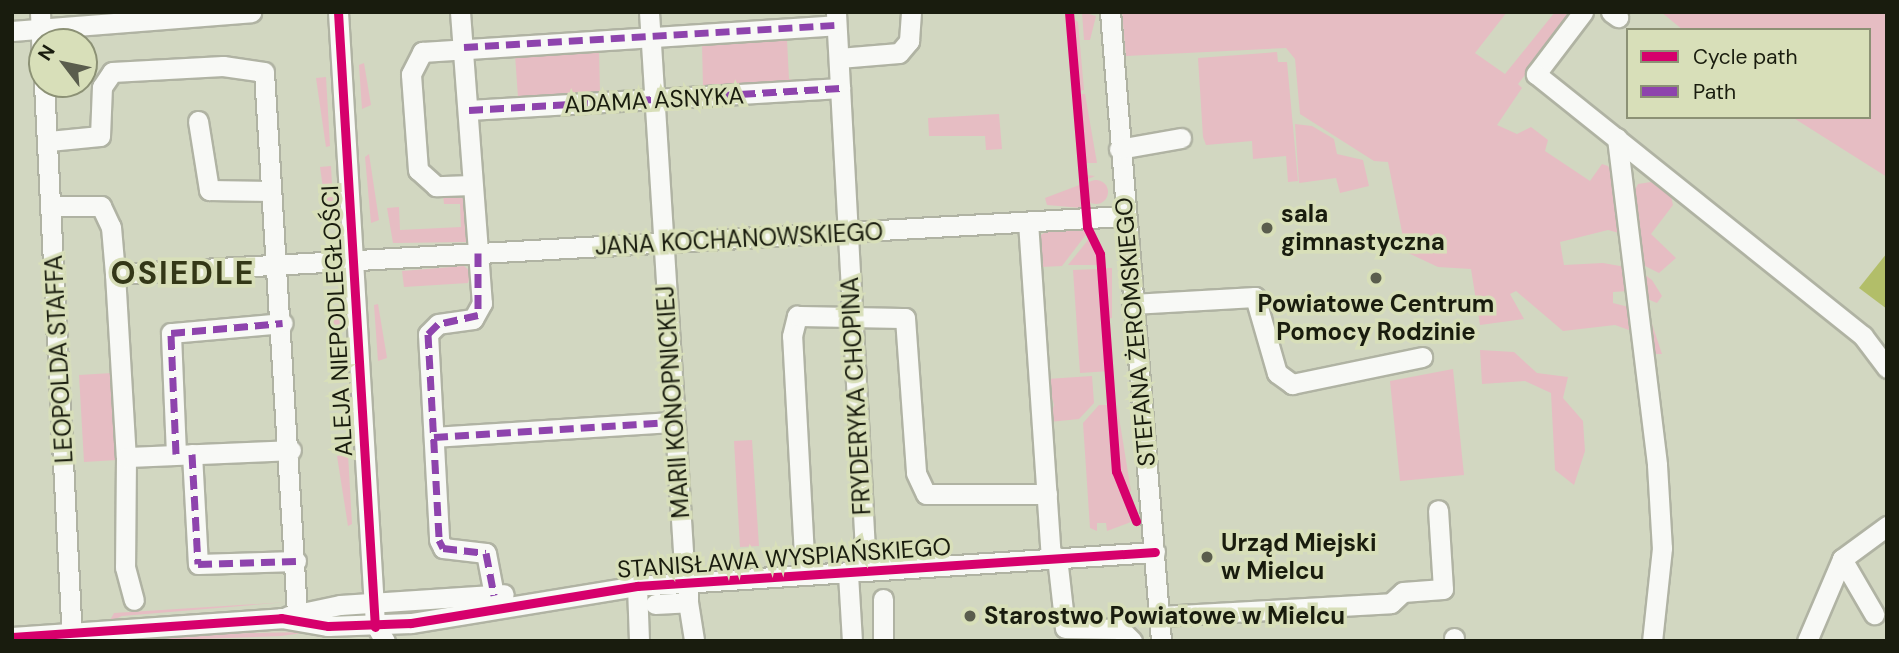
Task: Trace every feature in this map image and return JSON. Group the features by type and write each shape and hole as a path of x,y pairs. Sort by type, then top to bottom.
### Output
{"street":[{"path":"12,31 40,19 251,12"},
{"name":"ALEJA NIEPODLEGŁOŚCI","path":"338,12 376,633"},
{"path":"460,12 478,254 478,315 438,324 428,334 439,540 443,548 486,553 494,595"},
{"name":"MARII KONOPNICKIEJ","path":"649,12 662,243 688,602 694,641"},
{"path":"839,58 899,53 909,41 911,12"},
{"path":"1583,12 1536,74 1863,336 1887,368"},
{"name":"STEFANA ŻEROMSKIEGO","path":"1106,16 1161,616 1161,641"},
{"path":"472,185 436,186 418,170 412,66 422,52 836,19"},
{"name":"FRYDERYKA CHOPINA","path":"836,19 847,232 857,572 852,641"},
{"path":"12,637 72,637 289,615 296,561 283,323 261,68 112,72 103,87 100,135 49,141"},
{"name":"ADAMA ASNYKA","path":"469,110 840,88"},
{"name":"LEOPOLDA STAFFA","path":"45,98 72,637"},
{"path":"198,121 209,190 271,191"},
{"path":"1119,149 1181,138"},
{"path":"1617,138 1657,465 1662,548 1652,641"},
{"path":"52,206 101,206 111,227 126,457 125,566 134,600"},
{"name":"JANA KOCHANOWSKIEGO","path":"115,274 278,268 1124,216"},
{"path":"1028,222 1047,494 1065,628 1120,629 1132,641"},
{"path":"1132,304 1255,297 1277,373 1292,384 1422,357"},
{"path":"806,575 792,323 797,316 850,313 902,316 909,325 916,473 926,494 1047,494"},
{"path":"283,323 171,333 198,564 296,561"},
{"path":"434,437 675,422"},
{"path":"126,457 291,450"},
{"path":"1161,616 1391,603 1404,592 1443,589 1438,510"},
{"path":"1807,641 1842,559 1887,526"},
{"name":"STANISŁAWA WYSPIAŃSKIEGO","path":"289,615 328,626 376,633 637,586 1155,552"},
{"path":"1842,559 1874,614"},
{"path":"637,586 639,641"},
{"name":"STANISŁAWA WYSPIAŃSKIEGO","path":"289,615 374,602 614,589"},
{"path":"883,599 885,641"},
{"path":"655,604 688,602"}],"shaded area":[{"path":"1082,12 1096,16 1090,40 1084,40"},
{"path":"1122,12 1507,12 1475,53 1505,74 1555,12 1564,12 1570,18 1518,84 1522,88 1497,125 1517,134 1531,127 1548,140 1545,151 1590,181 1602,164 1608,166 1627,206 1638,184 1651,182 1671,196 1673,205 1651,234 1676,258 1659,273 1637,262 1623,234 1608,230 1560,242 1564,265 1603,263 1637,269 1652,280 1662,296 1657,303 1628,291 1613,292 1613,303 1648,312 1662,354 1649,354 1640,334 1615,325 1563,331 1516,291 1510,294 1524,319 1480,325 1471,269 1438,267 1406,252 1388,162 1374,161 1300,114 1295,59 1286,48 1126,56"},
{"path":"1661,12 1887,12 1887,177 1795,119 1871,119 1871,28 1681,28"},
{"path":"1071,17 1078,22 1084,90 1078,91"},
{"path":"798,36 787,40 789,79 799,82 703,87 702,44 692,44"},
{"path":"599,50 600,91 610,93 509,99 518,97 515,55"},
{"path":"1277,52 1278,62 1287,62 1298,181 1288,182 1286,156 1253,159 1252,141 1206,145 1203,137 1198,58"},
{"path":"364,63 371,105 362,109 359,65"},
{"path":"326,77 330,146 326,147 316,78"},
{"path":"1078,94 1085,94 1097,163 1086,163 1087,175 1095,176 1086,180"},
{"path":"999,114 1002,149 986,150 985,136 929,136 928,118"},
{"path":"1295,124 1312,126 1334,139 1337,154 1363,160 1369,186 1340,193 1336,178 1299,183"},
{"path":"369,154 379,220 371,223 365,157"},
{"path":"331,166 334,222 328,223 320,167"},
{"path":"1096,180 1107,187 1108,192 1101,203 1096,204 1085,197 1084,192 1091,181"},
{"path":"1082,184 1082,208 1047,205 1045,198"},
{"path":"443,195 467,199 468,242 393,243 387,208 399,207 400,230 461,227 460,204 444,204"},
{"path":"1046,232 1088,232 1062,266 1041,267 1039,236"},
{"path":"1093,237 1099,265 1068,265 1088,240"},
{"path":"1887,253 1887,309 1859,288"},
{"path":"464,266 471,272 468,283 404,287 402,271"},
{"path":"1103,268 1112,268 1112,318 1107,319"},
{"path":"1099,269 1110,371 1080,373 1073,270"},
{"path":"378,304 387,358 378,361 374,305"},
{"path":"338,305 343,356 339,358 331,309"},
{"path":"1480,350 1514,352 1537,373 1568,377 1563,398 1583,421 1585,451 1574,485 1555,470 1551,393 1525,381 1482,384"},
{"path":"1453,369 1464,475 1400,481 1390,381"},
{"path":"112,373 117,460 84,462 79,375"},
{"path":"1092,376 1094,403 1079,419 1049,422 1054,405 1047,379"},
{"path":"1099,405 1113,405 1114,470 1131,522 1107,531 1106,523 1097,523 1097,531 1090,528 1083,423"},
{"path":"1117,405 1131,491 1125,494 1118,471"},
{"path":"752,440 759,546 740,547 734,441"},
{"path":"348,454 352,524 348,526 337,456"},
{"path":"288,602 122,616 109,622 114,613"},
{"path":"310,632 281,636 142,641 152,635"}],"marked path":[{"path":"464,47 836,25"},
{"path":"469,110 840,88"},
{"path":"478,253 478,315 438,324 428,334 439,540 443,548 486,553 494,595"},
{"path":"176,454 171,333 283,323"},
{"path":"434,437 675,422"},
{"path":"192,454 198,564 296,561"}],"cycle path":[{"path":"338,12 375,627"},
{"path":"1069,12 1087,227 1100,254 1116,471 1136,521"},
{"path":"12,637 281,618 328,626 411,623 637,586 1155,552"}],"place":[{"name":"sala gimnastyczna","path":"1267,228"},
{"name":"Powiatowe Centrum Pomocy Rodzinie","path":"1376,278"},
{"name":"Urząd Miejski w Mielcu","path":"1207,557"},
{"name":"Starostwo Powiatowe w Mielcu","path":"970,616"}],"district":[{"name":"OSIEDLE","path":"183,273"}]}
